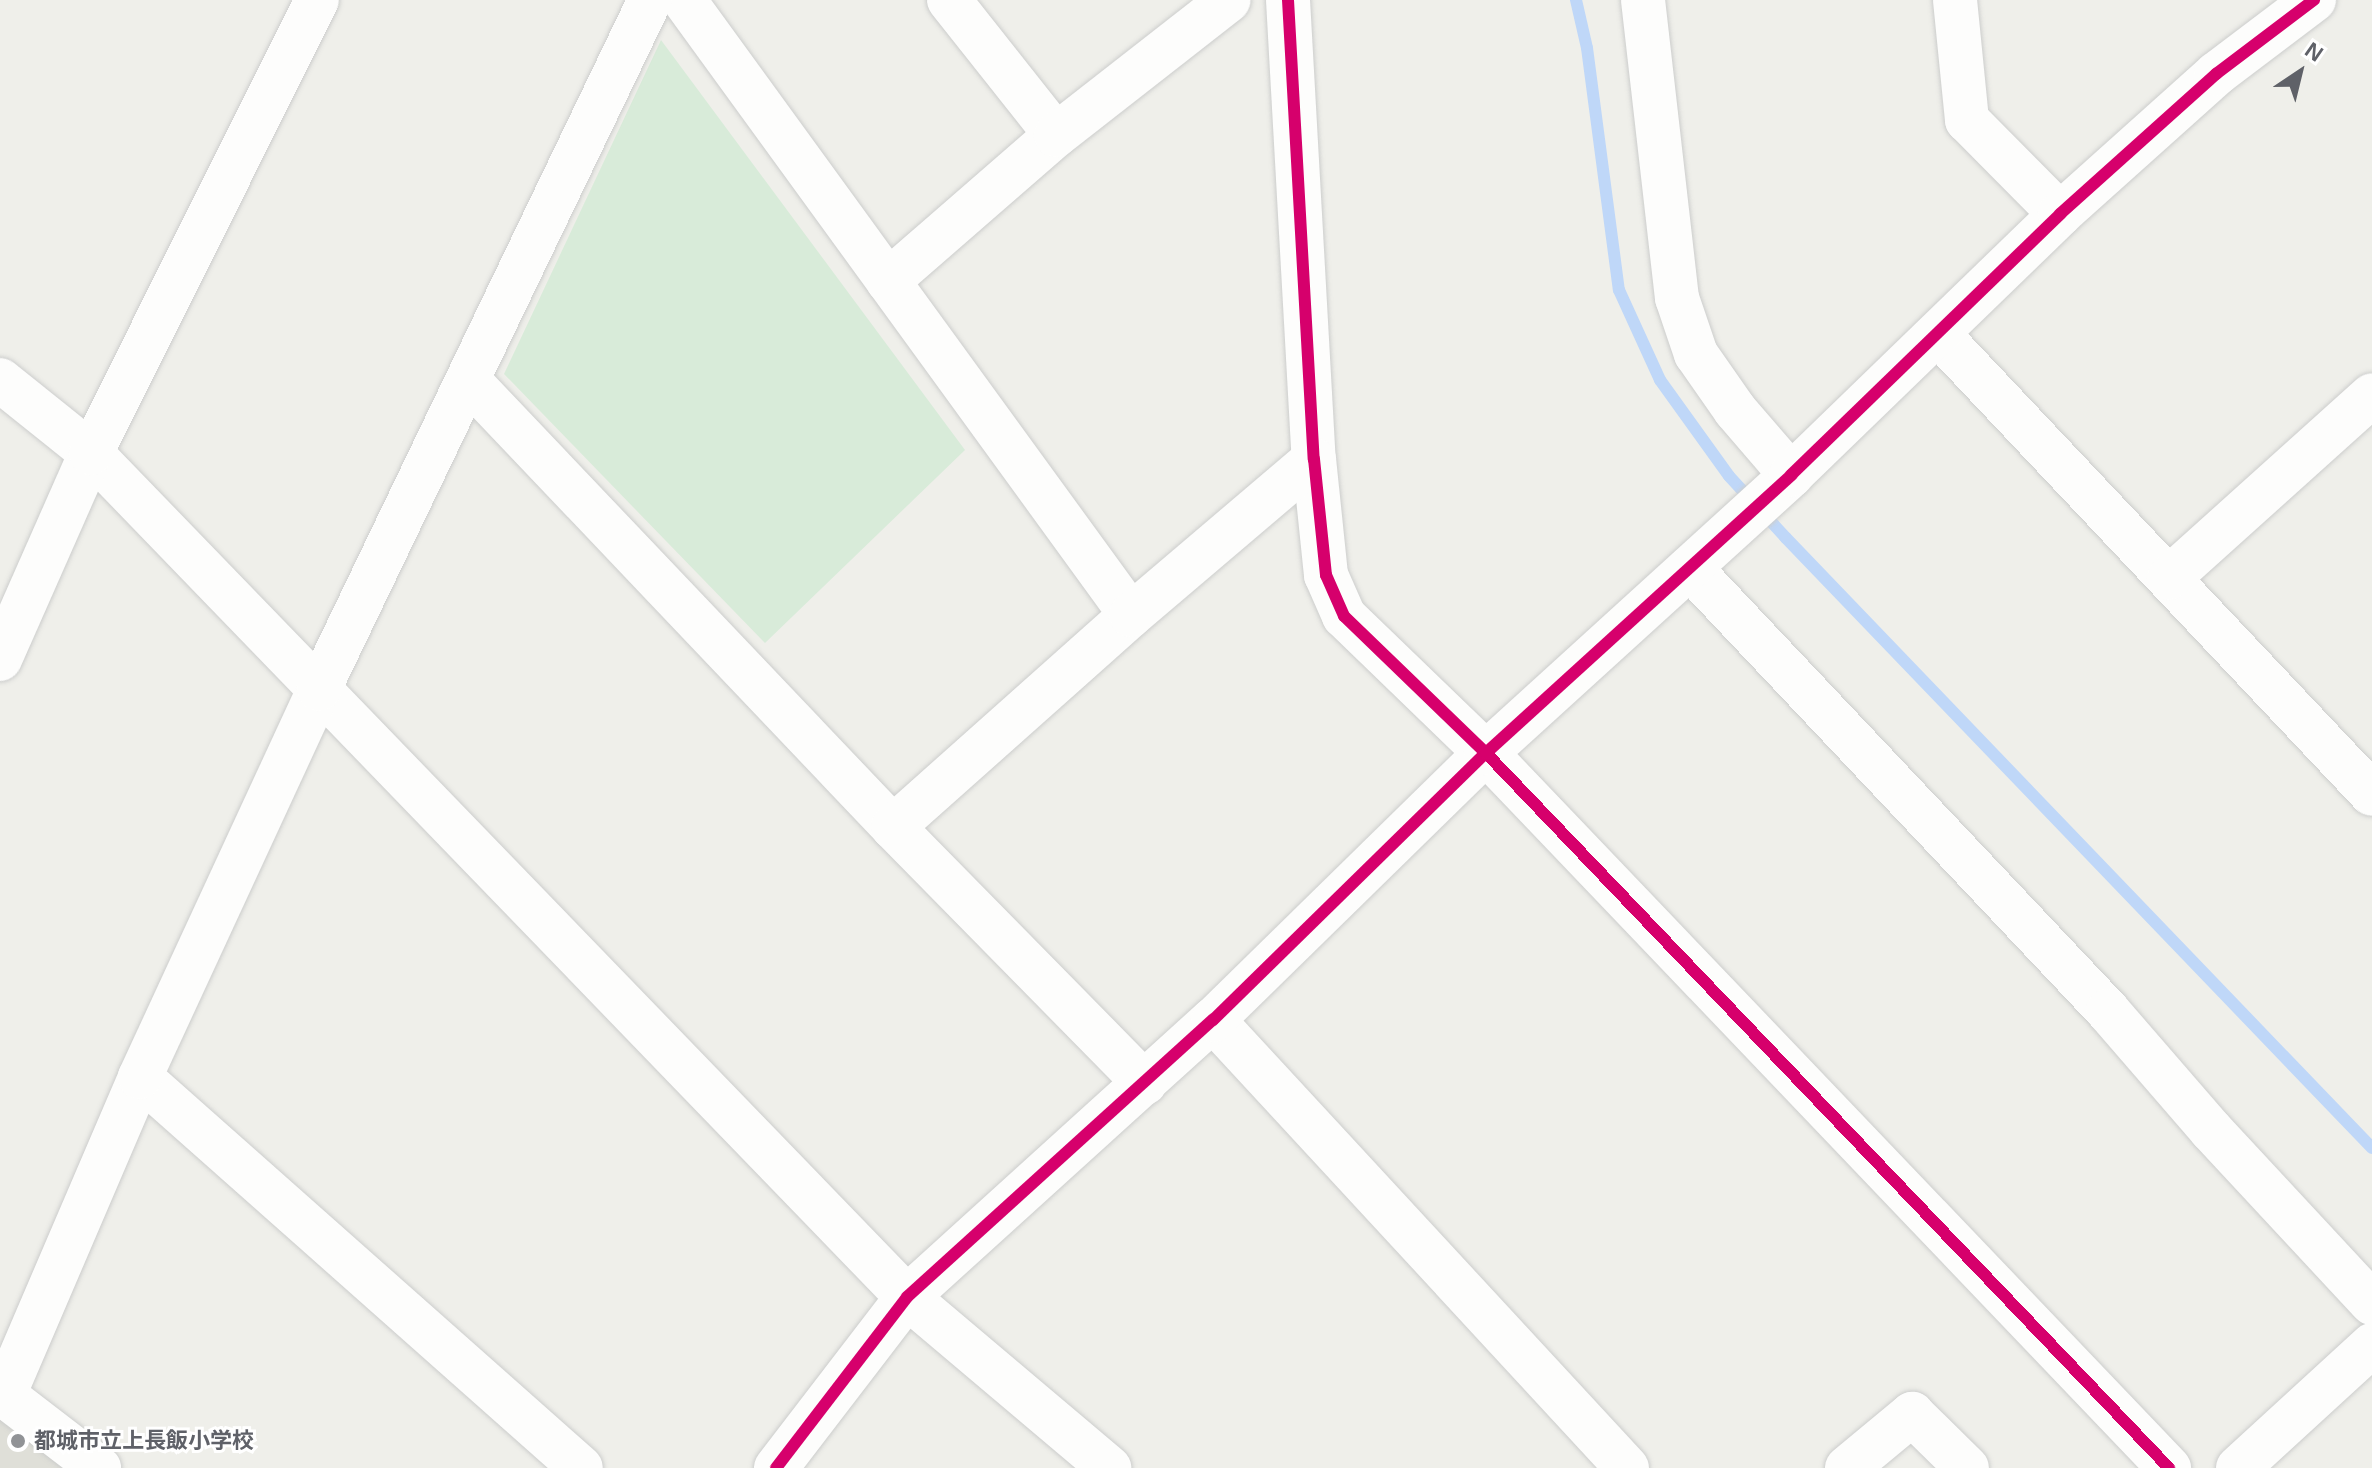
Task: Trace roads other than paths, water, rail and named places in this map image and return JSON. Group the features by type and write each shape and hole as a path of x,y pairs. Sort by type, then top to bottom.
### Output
{"street":[{"path":"0,659 91,453 317,0"},
{"path":"99,1468 2,1394 140,1077 319,689 650,0"},
{"path":"684,0 1131,615"},
{"path":"949,0 1056,135"},
{"path":"888,281 1056,135 1229,0"},
{"path":"1288,0 1314,459 1326,575 1344,616 1486,753 2169,1468"},
{"path":"1643,0 1677,298 1696,354 1735,410 1791,475"},
{"path":"1955,0 1967,120 2060,214"},
{"path":"776,1468 907,1297 1213,1020 1486,753 1741,522 2060,214 2216,74 2314,0"},
{"path":"1938,334 2372,794"},
{"path":"0,380 91,453 907,1297 1109,1468"},
{"path":"468,380 893,827 1145,1083"},
{"path":"2169,578 2372,395"},
{"path":"893,827 1131,615 1314,459"},
{"path":"1690,568 2108,1011 2211,1130 2372,1303"},
{"path":"1213,1020 1627,1468"},
{"path":"140,1077 581,1468"},
{"path":"2238,1468 2371,1349"},
{"path":"1847,1468 1912,1414 1967,1468"}],"waterway":[{"path":"1576,0 1587,48 1619,290 1660,380 1729,476 1786,538 2372,1148"}],"place":[{"name":"都城市立上長飯小学校","path":"18,1441"}]}
